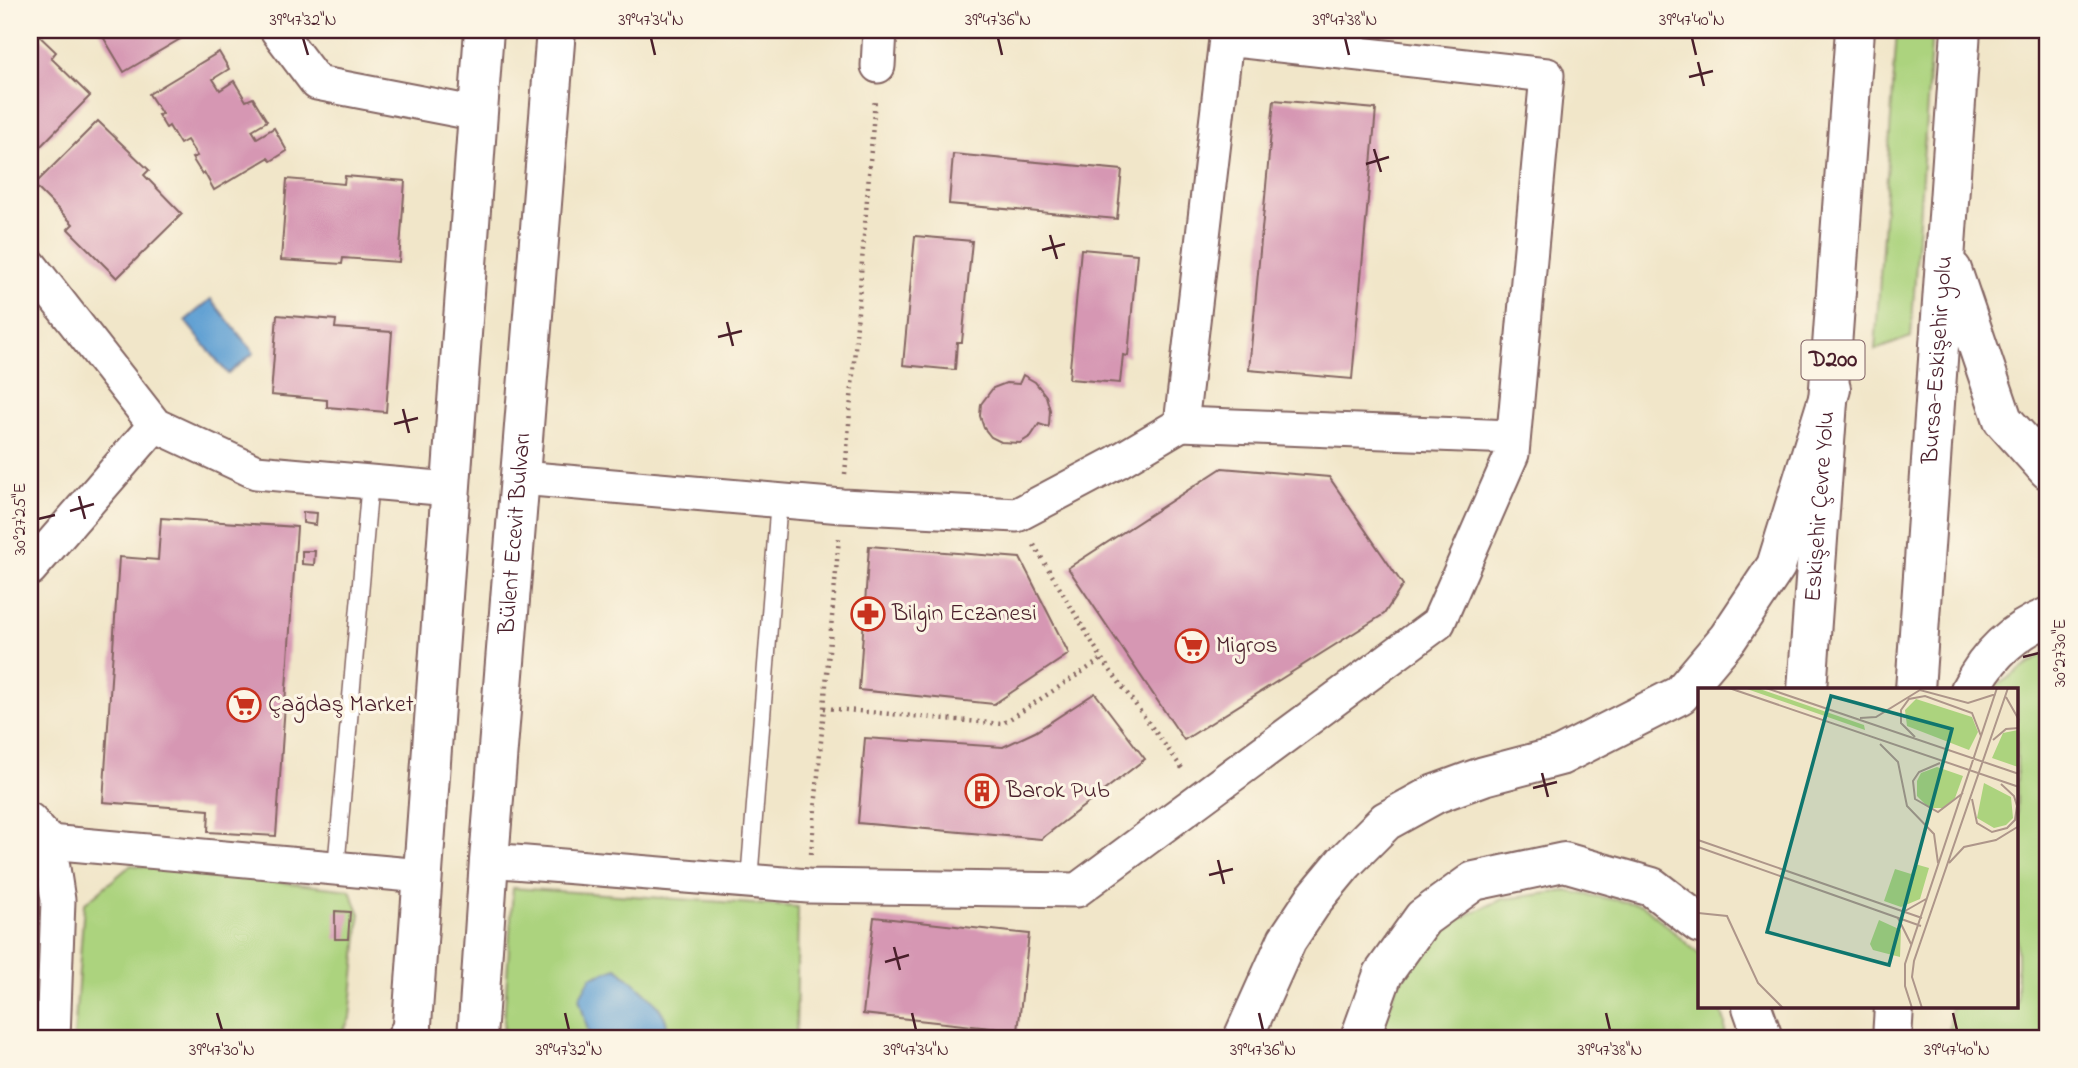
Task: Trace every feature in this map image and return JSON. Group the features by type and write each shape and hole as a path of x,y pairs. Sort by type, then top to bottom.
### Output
{"main road":[{"path":"409,1035 484,30"},
{"name":"Bülent Ecevit Bulvarı","path":"477,1038 556,30"},
{"name":"Eskişehir Çevre Yolu","path":"1807,688 1856,30"},
{"name":"Bursa-Eskişehir yolu","path":"1915,688 1961,30"},
{"path":"1946,253 2003,420 2048,470"},
{"path":"1243,1038 1287,940 1315,898 1344,863 1386,821 1435,794 1484,776 1560,756 1680,695 1728,638 1776,566 1830,389"},
{"path":"1971,688 1980,670 2010,638 2048,617"},
{"path":"1360,1038 1382,974 1423,918 1474,881 1564,862 1652,887 1698,922"},
{"path":"1753,1009 1763,1038"},
{"path":"1780,1038 1783,1009"},
{"path":"1892,1038 1894,1009"}],"street":[{"path":"277,30 317,83 478,114"},
{"path":"878,66 880,30"},
{"path":"489,860 808,886 1077,890 1438,623 1512,454 1546,75 1226,39 1181,424"},
{"path":"30,265 155,425 256,472 450,489"},
{"path":"521,478 842,506 1017,515 1181,424 1513,437"},
{"path":"30,569 155,425"},
{"path":"53,1038 58,900 39,831 422,876"}],"lane":[{"path":"336,868 370,481"},
{"path":"749,881 779,500"}],"path":[{"path":"1017,515 1102,659 1203,797"},
{"path":"824,708 1002,724 1102,659"}],"green space":[{"path":"1897,30 1932,30 1911,337 1875,350"},
{"path":"2048,651 2048,1038 1949,1038 1951,1009 2018,1009 2018,688 1995,687"},
{"path":"131,865 350,890 360,914 350,1018 340,1038 74,1038 84,904"},
{"path":"513,888 798,907 796,1038 503,1038"},
{"path":"1566,891 1643,905 1698,953 1698,1009 1721,1009 1725,1023 1725,1038 1380,1038 1396,986 1449,923 1503,899"}],"water":[{"path":"211,299 254,353 228,374 185,321"},
{"path":"617,968 648,995 662,1012 667,1028 663,1038 590,1038 579,998 591,977"}],"building":[{"path":"30,30 56,52 51,58 90,96 30,157"},
{"path":"99,30 190,30 192,32 124,72"},
{"path":"219,52 229,69 213,79 220,90 234,81 246,101 253,98 267,121 252,130 257,138 274,128 287,151 271,161 268,158 214,190 192,158 197,156 187,140 180,144 169,126 166,128 158,115 162,114 149,94"},
{"path":"1274,100 1376,109 1352,379 1249,370"},
{"path":"98,121 149,170 144,175 182,214 117,278 68,229 73,224 34,185"},
{"path":"953,154 1122,170 1117,219 949,204"},
{"path":"345,176 405,181 399,262 343,258 342,264 281,260 287,179 344,184"},
{"path":"915,236 972,241 962,342 957,342 955,370 903,365"},
{"path":"1081,249 1137,254 1128,356 1123,355 1120,383 1069,379"},
{"path":"277,315 336,320 335,328 392,332 386,412 327,407 327,400 271,395"},
{"path":"1023,375 1035,382 1046,396 1050,410 1049,425 1039,424 1031,436 1020,443 1001,442 991,437 984,428 980,416 981,404 993,388 1006,383 1019,384"},
{"path":"1222,468 1329,477 1403,585 1384,614 1184,740 1068,568"},
{"path":"303,512 317,513 316,525 303,523"},
{"path":"161,518 297,527 276,836 208,832 209,810 103,802 119,557 158,560"},
{"path":"869,546 1020,558 1069,654 994,704 859,690"},
{"path":"302,551 315,551 314,565 302,564"},
{"name":"Barok Pub","path":"1095,693 1145,759 1041,839 858,823 865,738 1003,747 1035,732"},
{"path":"335,911 350,912 348,939 335,939"},
{"path":"874,917 1029,934 1018,1031 863,1014"}],"place":[{"name":"Bilgin Eczanesi","path":"868,614"},
{"name":"Migros","path":"1192,646"},
{"name":"Çağdaş Market","path":"244,705"},
{"name":"Barok Pub","path":"982,791"}]}
